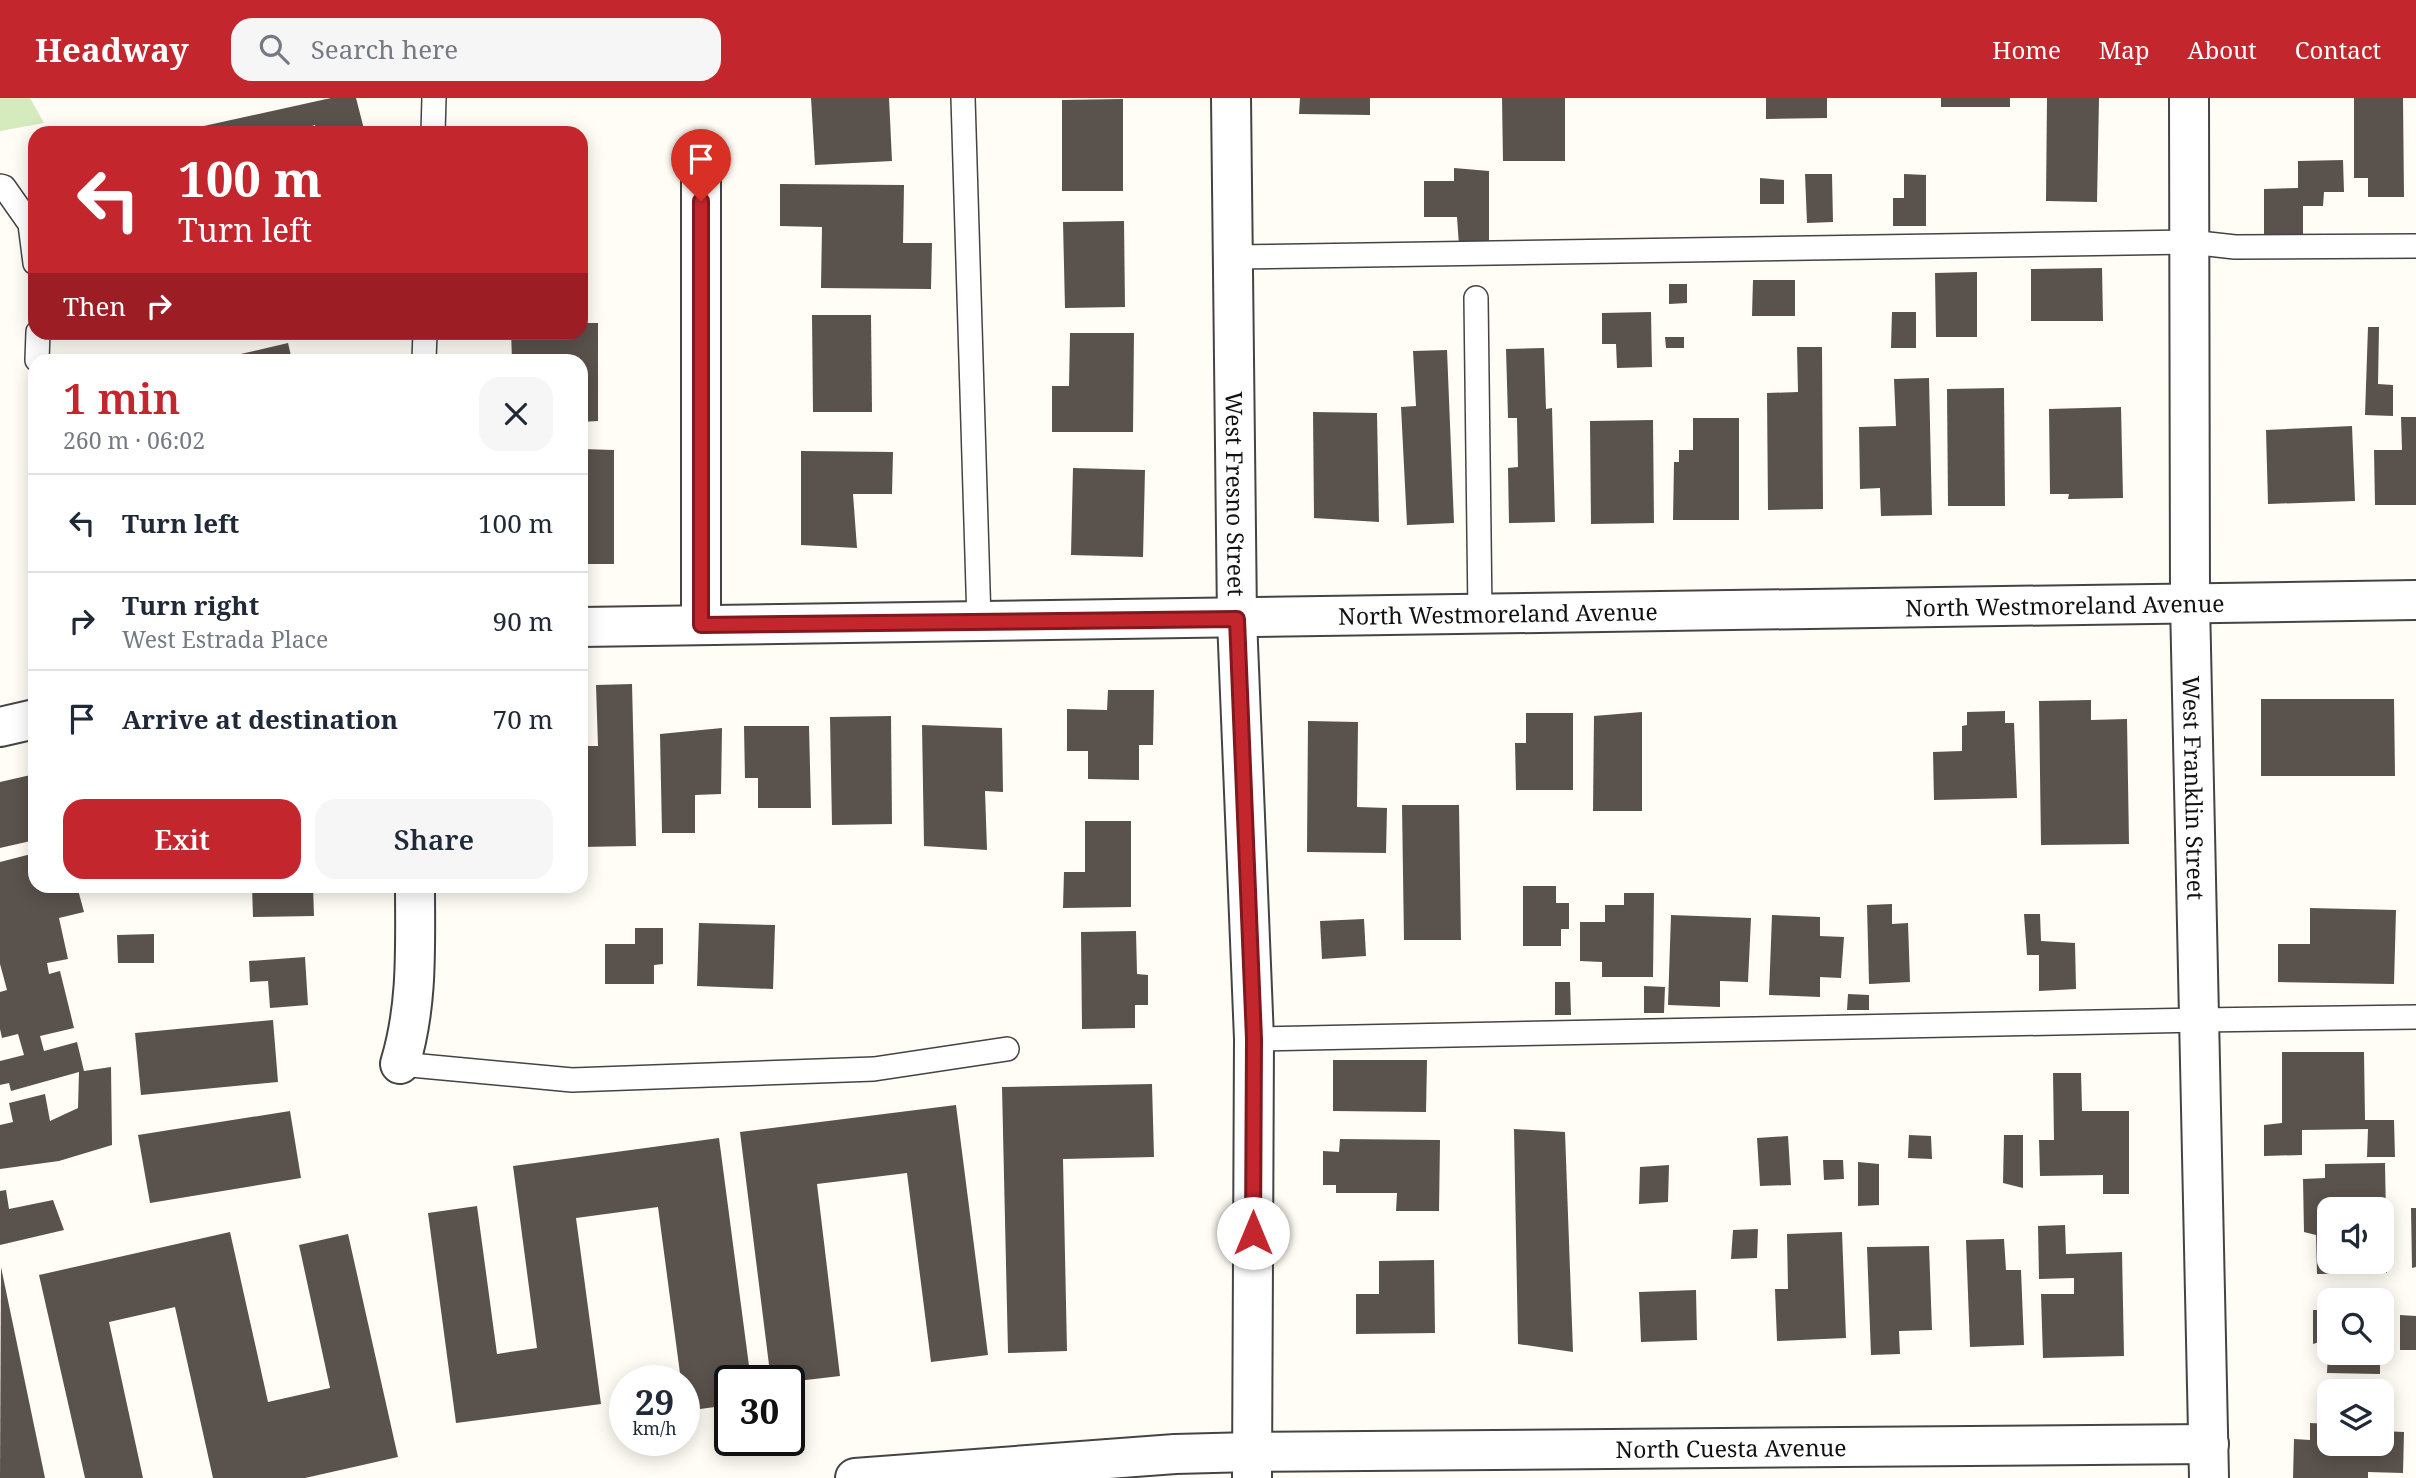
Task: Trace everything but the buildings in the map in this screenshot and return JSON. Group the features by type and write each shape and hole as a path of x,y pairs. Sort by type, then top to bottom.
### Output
{"street":[{"name":"West Fresno Street","path":"1231,98 1237,619 1254,1039 1252,1465"},
{"name":"West Franklin Street","path":"2189,98 2190,602 2209,1461"},
{"path":"701,174 701,625"},
{"name":"North Westmoreland Avenue","path":"588,627 2416,600"},
{"path":"0,727 28,721"},
{"path":"400,1064 407,1039 415,979 415,893"},
{"name":"North Cuesta Avenue","path":"855,1478 1175,1454 1252,1465 2209,1461"}],"lane":[{"path":"433,126 434,98"},
{"path":"963,98 979,621"},
{"path":"0,186 4,187 28,221"},
{"path":"1233,257 2190,242 2235,247 2416,246"},
{"path":"1476,298 1480,614"},
{"path":"1254,1039 2416,1017"},
{"path":"400,1064 572,1080 874,1069 1007,1049"}],"green space":[{"path":"0,98 30,98 44,123 0,131"}],"route":[{"path":"701,201 701,625 1237,619 1254,1039 1253,1233"}]}
